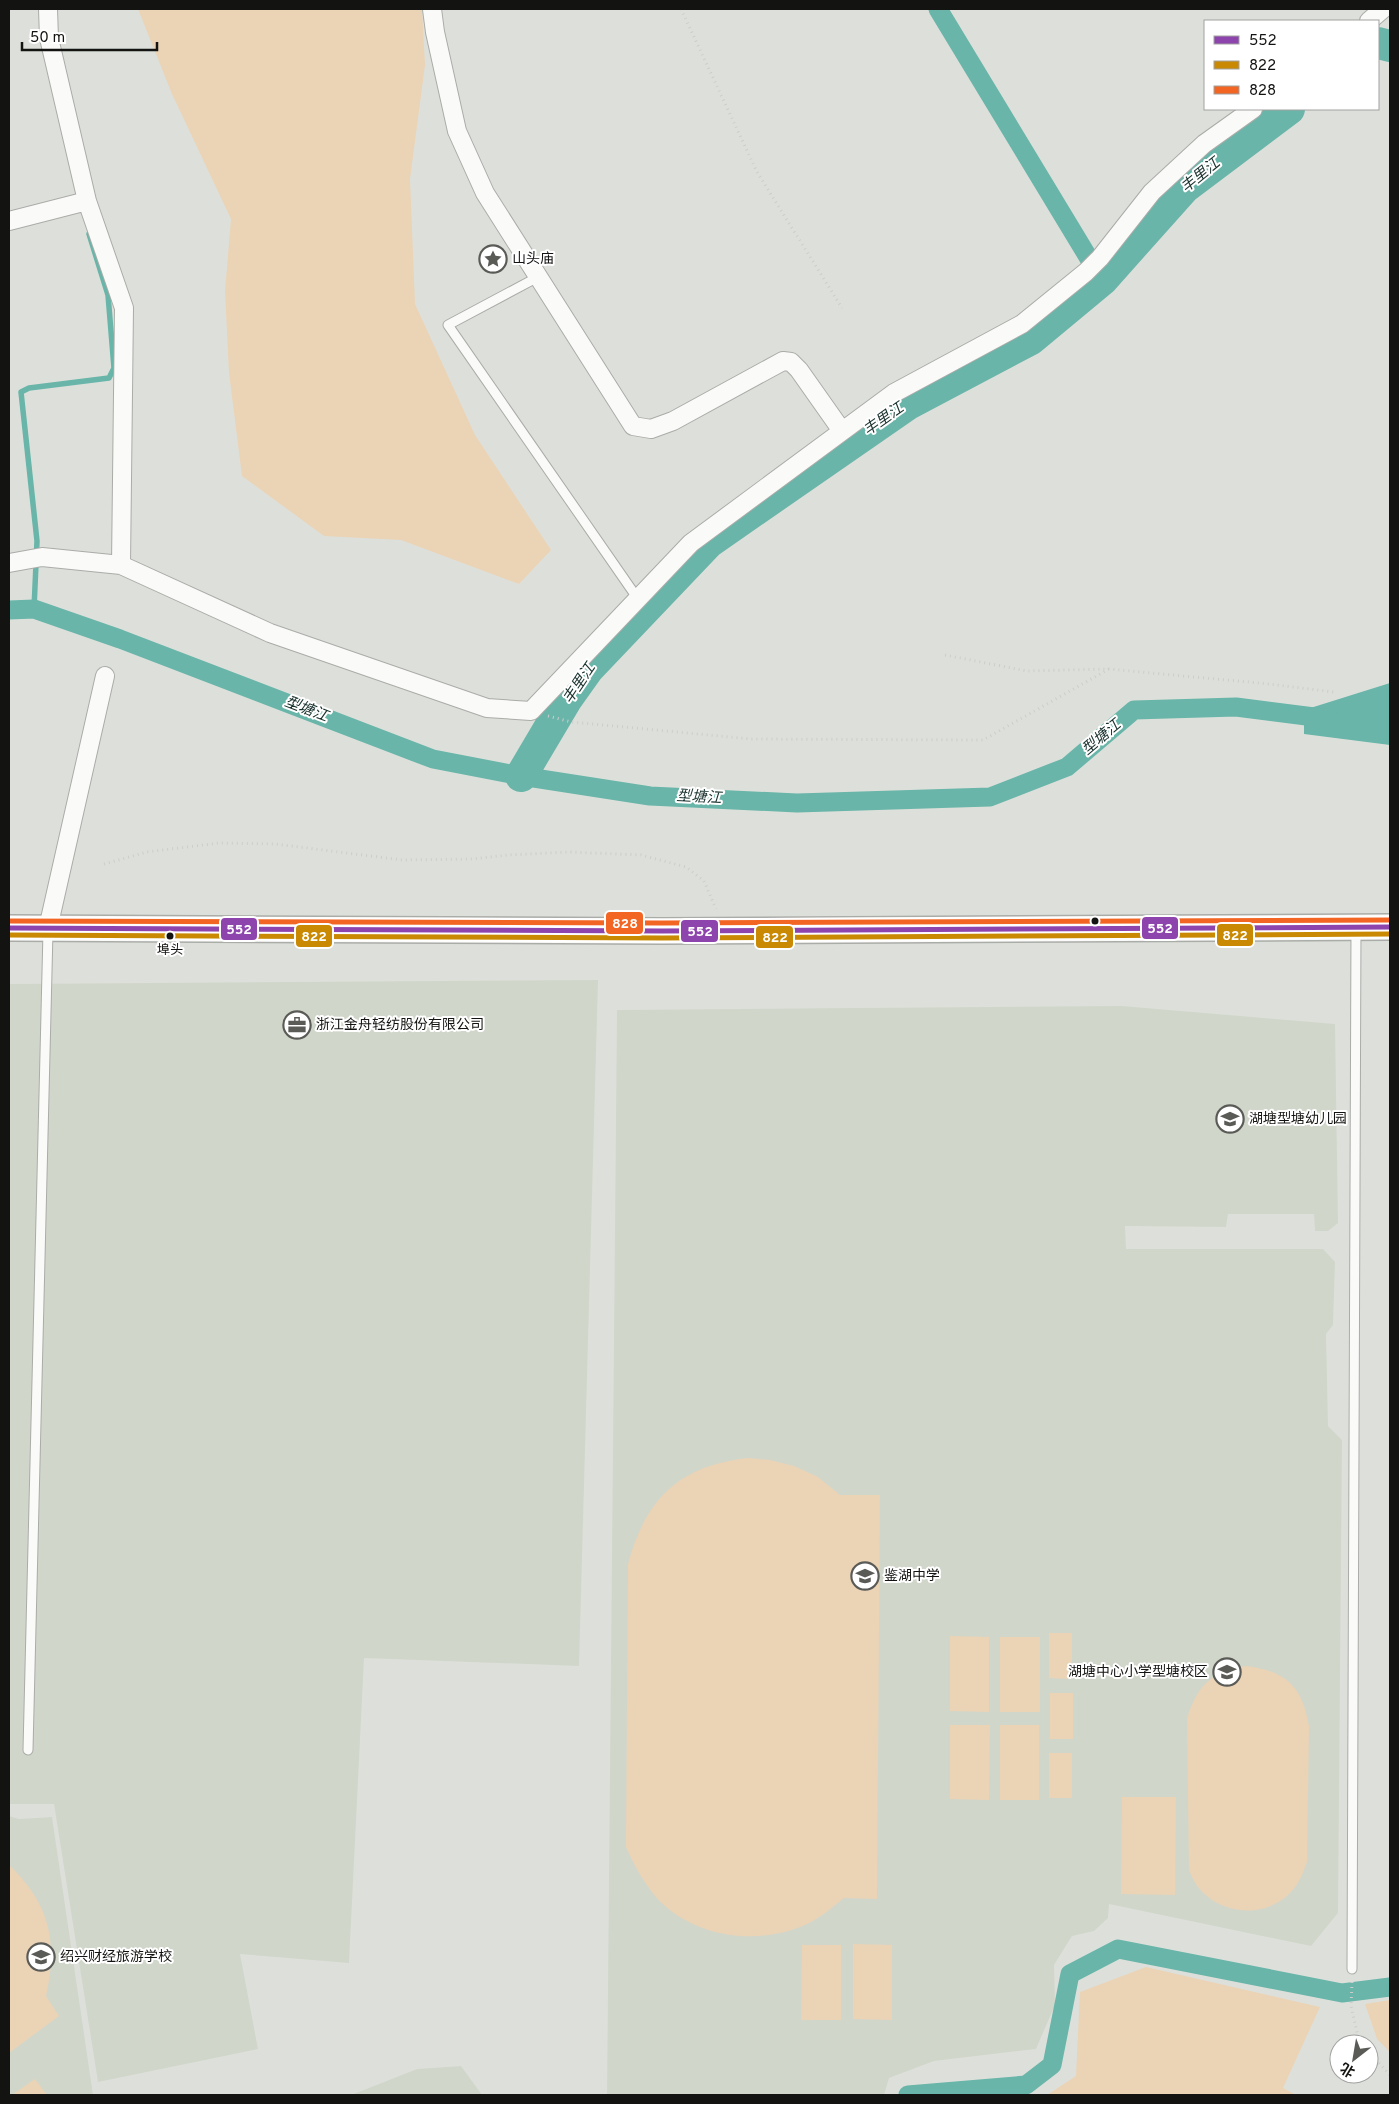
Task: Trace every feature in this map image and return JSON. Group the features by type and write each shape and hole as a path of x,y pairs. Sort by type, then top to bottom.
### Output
{"main road":[{"path":"9,928 726,930 1390,927"}],"street":[{"path":"48,9 49,38 79,204 124,308 121,565"},
{"path":"432,9 435,32 457,131 485,193 633,426 651,429 673,421 783,361 791,362 799,370 842,431"},
{"path":"1370,20 1383,9"},
{"path":"9,563 37,558 121,565 270,633 487,708 531,711 691,543 894,393 1022,324 1086,272 1100,258 1152,192 1204,144 1252,110"},
{"path":"9,221 79,204"},
{"path":"48,928 105,676"}],"lane":[{"path":"538,277 448,325 638,599"},
{"path":"1352,1969 1356,927"},
{"path":"28,1750 48,928"}],"path":[{"path":"681,9 757,172 842,308"},
{"path":"945,655 1027,671 1109,669 1334,692"},
{"path":"571,722 751,739 983,740 1109,669"},
{"path":"104,864 147,852 219,843 275,844 402,860 472,859 569,852 641,856 686,867 704,881 726,930"},
{"path":"1352,1969 1351,2006 1357,2034"},
{"path":"1379,2063 1390,2075"}],"shaded area":[{"path":"138,9 422,9 425,65 410,179 415,304 475,435 551,550 519,584 401,540 324,536 242,476 229,373 225,291 231,219 172,94"},
{"path":"598,980 579,1666 364,1658 349,1963 240,1954 258,2049 98,2082 54,1804 9,1804 9,984"},
{"name":"鉴湖中学","path":"1122,1006 1335,1024 1338,1223 1328,1231 1315,1231 1314,1214 1228,1214 1226,1227 1125,1226 1126,1249 1323,1249 1335,1262 1333,1325 1326,1334 1328,1426 1342,1440 1338,1913 1311,1946 1109,1904 1108,1918 1094,1931 1072,1936 1054,1965 1055,2005 1036,2049 934,2061 889,2078 884,2095 607,2095 617,1010"},
{"path":"748,1458 770,1460 794,1466 818,1477 840,1495 880,1495 877,1899 844,1898 818,1918 800,1927 762,1936 723,1934 686,1920 669,1910 647,1885 626,1847 628,1564 635,1541 656,1504 669,1489 684,1478 703,1469 724,1462"},
{"path":"1049,1633 1072,1633 1072,1679 1049,1678"},
{"path":"950,1636 989,1637 989,1712 950,1711"},
{"path":"1000,1637 1040,1637 1040,1712 1000,1712"},
{"path":"1246,1666 1272,1672 1290,1683 1302,1700 1309,1726 1307,1862 1296,1886 1290,1893 1268,1907 1256,1910 1230,1908 1218,1903 1207,1896 1197,1885 1189,1870 1187,1719 1196,1697 1208,1682 1224,1672"},
{"path":"1050,1693 1073,1693 1073,1739 1050,1739"},
{"path":"950,1725 990,1725 989,1800 950,1799"},
{"path":"1000,1725 1039,1725 1039,1800 1000,1800"},
{"path":"1049,1753 1072,1753 1072,1798 1049,1798"},
{"path":"1122,1797 1176,1797 1175,1895 1121,1894"},
{"name":"绍兴财经旅游学校","path":"9,1816 19,1819 52,1817 93,2095 9,2095"},
{"path":"9,1865 34,1894 42,1909 50,1941 51,1958 46,1996 59,2016 9,2053"},
{"path":"853,1944 892,1945 892,2020 853,2019"},
{"path":"802,1945 841,1945 841,2020 801,2020"},
{"path":"1146,1967 1320,2007 1283,2088 1296,2095 1047,2095 1076,2076 1080,1992"},
{"path":"1390,2000 1390,2052 1379,2041 1379,2034 1375,2034 1365,2004"},
{"path":"461,2066 482,2095 351,2095 417,2069"},
{"path":"35,2079 47,2095 12,2095"}],"water":[{"path":"1390,683 1390,745 1304,734 1304,710"}],"waterway":[{"path":"938,9 1102,280"},
{"name":"丰里江","path":"1379,43 1390,46"},
{"name":"丰里江","path":"521,776 566,700 588,669 709,542 908,404 1031,339 1102,280 1184,188 1288,110"},
{"path":"34,609 37,541 21,392 29,388 109,378 114,368 108,295 89,234"},
{"name":"型塘江","path":"9,610 34,609 120,639 433,759 521,776 650,796 797,803 990,797 1067,767 1134,710 1236,707 1330,719"},
{"path":"908,2095 1026,2085 1052,2065 1070,1974 1118,1949 1342,1993 1390,1987"}],"transit line":[{"name":"828","path":"9,921 662,923 1390,920"},
{"name":"552","path":"9,928 662,931 1390,927"},
{"name":"822","path":"9,935 662,938 1390,934"}],"place":[{"name":"山头庙","path":"493,259"},
{"name":"埠头","path":"170,936"},
{"name":"浙江金舟轻纺股份有限公司","path":"297,1025"},
{"name":"湖塘型塘幼儿园","path":"1230,1119"},
{"name":"鉴湖中学","path":"865,1576"},
{"name":"湖塘中心小学型塘校区","path":"1227,1672"},
{"name":"绍兴财经旅游学校","path":"41,1957"}]}
